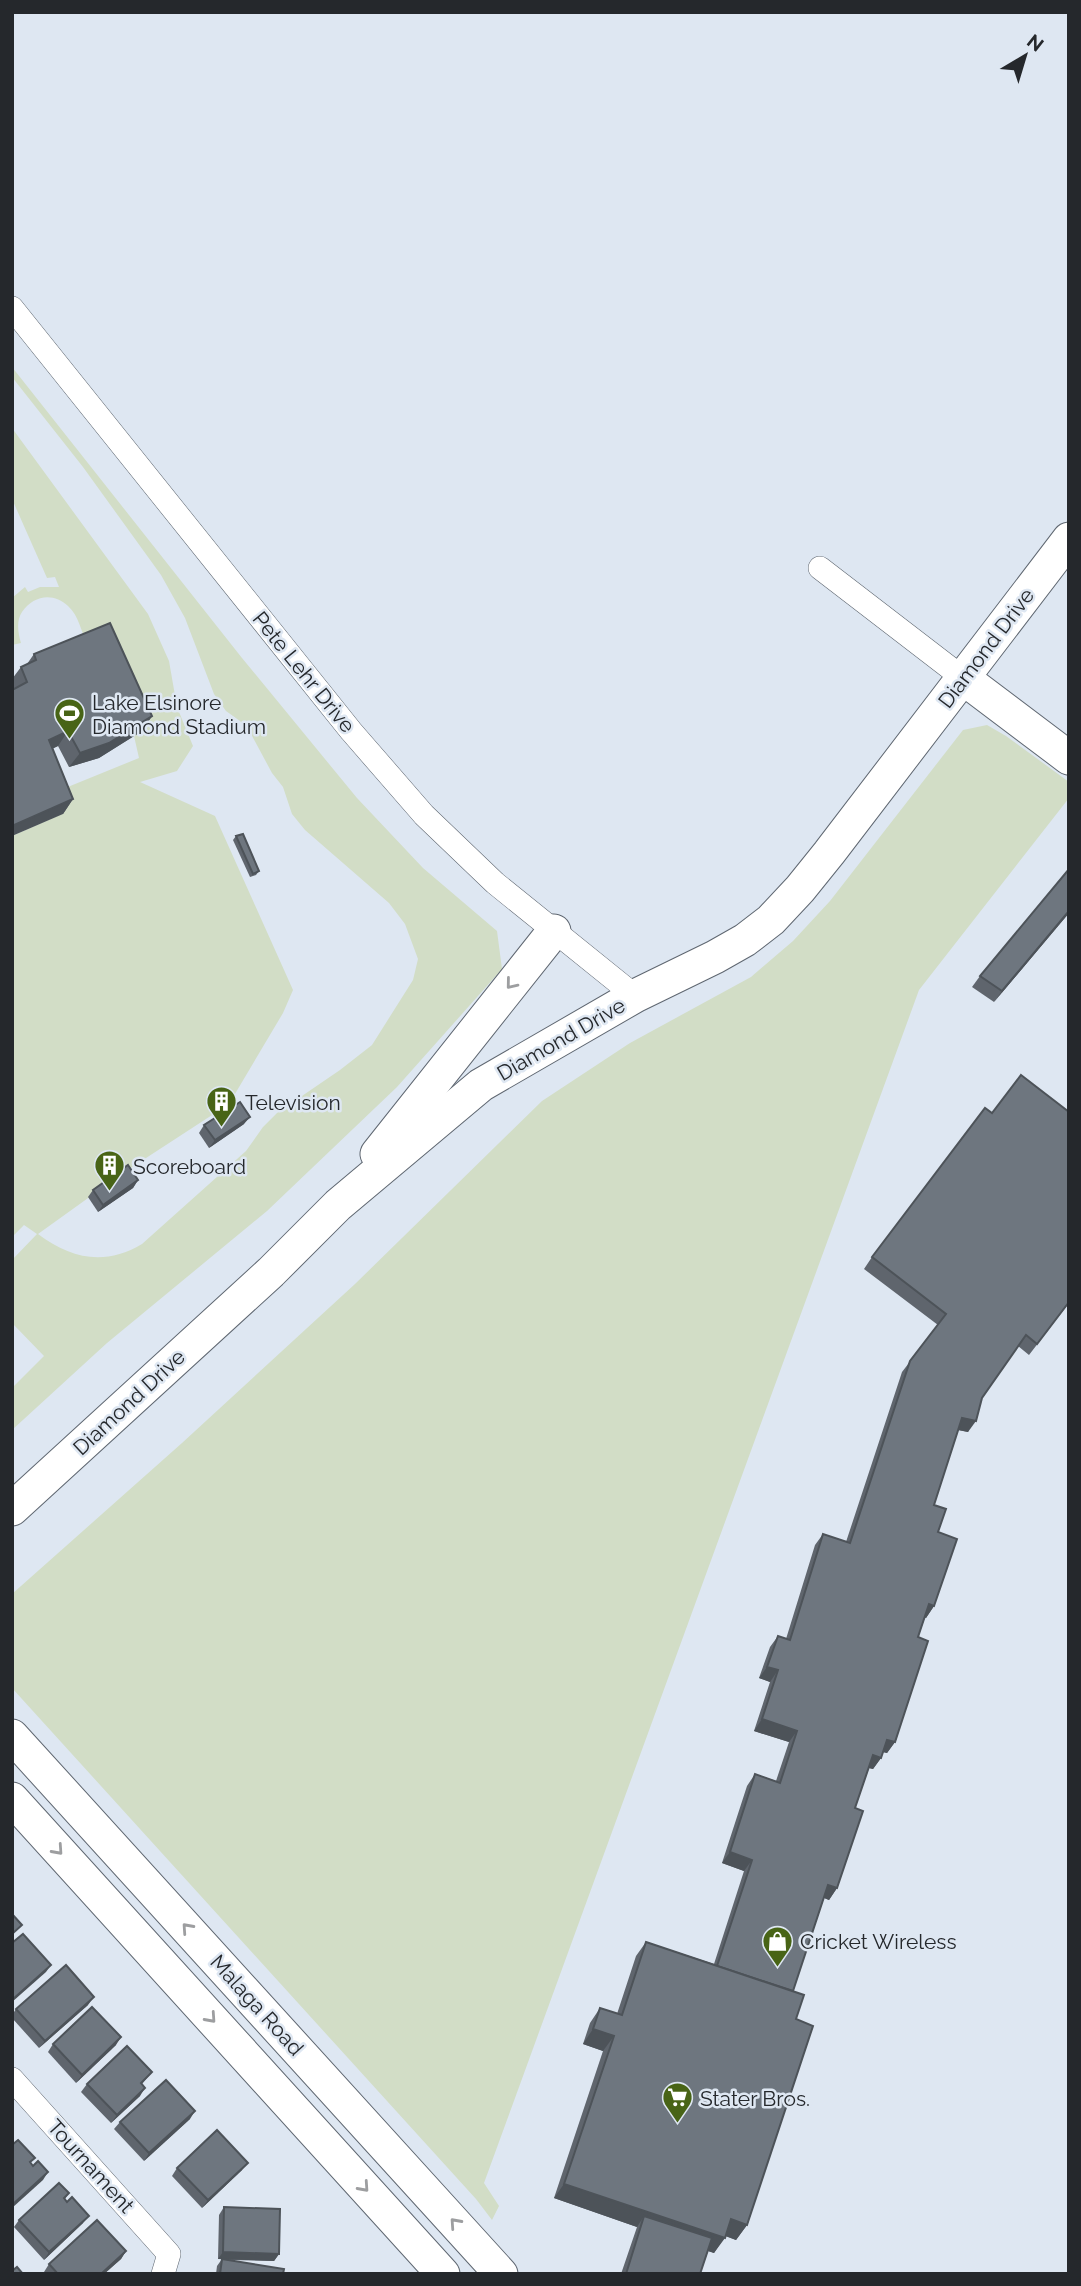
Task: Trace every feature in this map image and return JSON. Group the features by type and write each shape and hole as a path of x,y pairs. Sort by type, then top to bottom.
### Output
{"street":[{"name":"Pete Lehr Drive","path":"12,309 351,731 424,815 495,883 635,996"},
{"name":"Diamond Drive","path":"12,1509 271,1272 338,1205 481,1086 635,996 745,940 771,920 822,862 1069,539"},
{"path":"820,568 1069,758"},
{"path":"338,1205 554,931"},
{"name":"Malaga Road","path":"12,1736 501,2274"},
{"name":"Malaga Road","path":"12,1799 443,2274"},
{"name":"Tournament","path":"12,2079 166,2264"}],"green space":[{"path":"12,367 242,658 357,798 423,868 497,931 502,969 397,1087 267,1211 107,1343 12,1430 12,1388 44,1356 12,1323 12,1260 37,1234 24,1225 12,1237 12,836 62,814 53,793 139,758 134,736 142,731 93,655 75,614 62,602 44,597 27,606 18,623 21,643 12,645 12,598 25,587 28,592 40,587 59,587 55,577 47,578 12,499 12,428 148,614 169,661 177,707 193,746 177,771 140,782 215,816 293,990 283,1013 229,1104 123,1173 38,1234 63,1249 88,1257 115,1255 142,1244 246,1151 277,1113 372,1045 413,980 418,959 405,924 389,903 305,830 292,814 283,787 272,773 251,734 240,721 226,711 214,694 185,618 161,575 83,467 12,377"},
{"path":"987,725 1069,782 1069,798 919,990 484,2183 499,2206 492,2220 476,2199 12,1688 12,1594 355,1284 542,1101 630,1043 751,977 793,941 830,901 963,730"}],"building":[{"name":"Lake Elsinore Diamond Stadium","path":"110,623 152,716 109,743 80,753 68,731 49,740 73,799 12,826 12,690 27,682 21,667 36,660 34,654"},
{"path":"243,834 259,871 253,874 236,836"},
{"path":"1069,869 1069,911 1002,991 980,976"},
{"path":"1021,1075 1069,1112 1069,1302 1037,1344 1026,1335 982,1398 976,1421 962,1418 934,1505 946,1509 938,1532 957,1539 934,1606 929,1604 918,1637 928,1641 895,1742 887,1740 881,1758 873,1755 855,1808 863,1811 837,1888 828,1885 793,1991 717,1966 752,1860 730,1852 755,1774 780,1783 797,1731 762,1719 778,1670 767,1667 778,1636 790,1640 823,1534 850,1543 910,1361 946,1314 872,1257 985,1108 992,1113"},
{"name":"Television","path":"240,1102 250,1117 215,1140 204,1125"},
{"name":"Scoreboard","path":"128,1165 138,1180 103,1205 93,1190"},
{"path":"12,1914 22,1925 12,1934"},
{"path":"23,1934 51,1965 12,2000 12,1943"},
{"name":"Stater Bros.","path":"646,1942 804,1995 796,2019 813,2026 747,2225 731,2219 725,2238 564,2184 614,2036 593,2029 600,2008 622,2015"},
{"path":"66,1965 94,1997 45,2041 16,2009"},
{"path":"92,2007 121,2037 82,2075 53,2044"},
{"path":"127,2046 152,2072 141,2083 145,2088 117,2115 87,2084"},
{"path":"166,2080 195,2111 149,2153 120,2122"},
{"path":"217,2130 248,2163 208,2200 177,2168"},
{"path":"18,2140 35,2158 30,2162 33,2166 38,2161 48,2172 12,2205 12,2145"},
{"path":"59,2183 69,2193 64,2198 67,2202 72,2197 89,2216 49,2252 19,2220"},
{"path":"224,2207 280,2209 279,2254 223,2252"},
{"path":"644,2216 712,2238 700,2274 626,2274"},
{"path":"97,2220 126,2251 101,2274 58,2274 49,2264"},
{"path":"222,2259 284,2269 283,2274 220,2274"},
{"path":"17,2267 23,2274 12,2274"}],"place":[{"name":"Lake Elsinore Diamond Stadium","path":"69,741"},
{"name":"Television","path":"222,1129"},
{"name":"Scoreboard","path":"110,1193"},
{"name":"Cricket Wireless","path":"777,1968"},
{"name":"Stater Bros.","path":"677,2125"}]}
